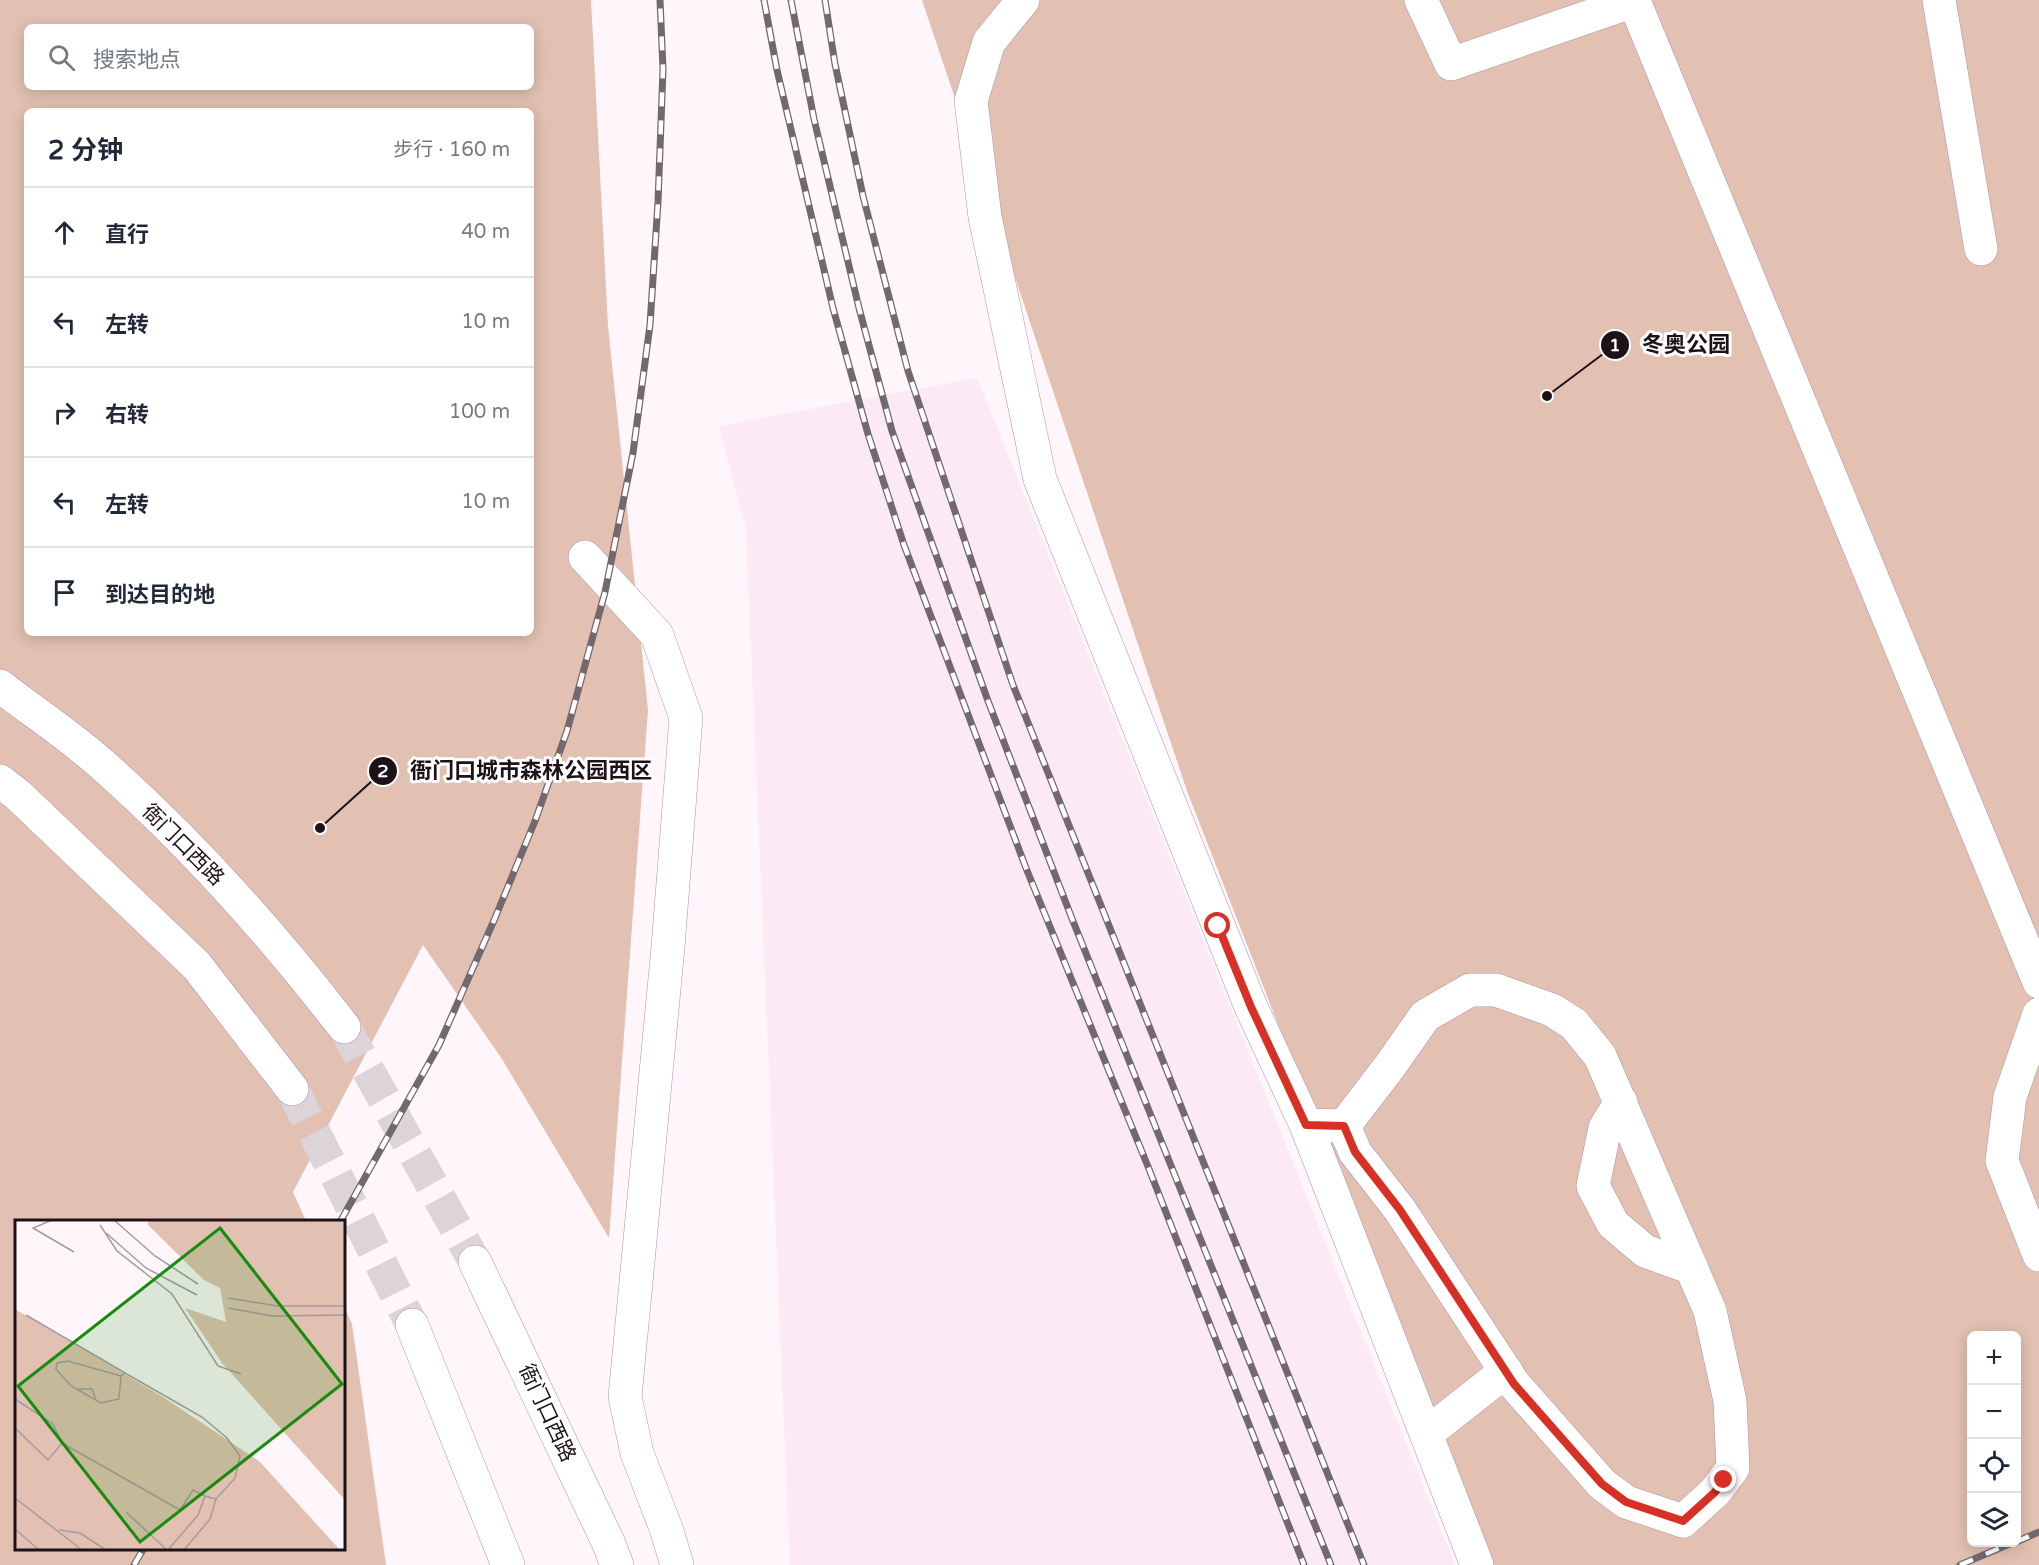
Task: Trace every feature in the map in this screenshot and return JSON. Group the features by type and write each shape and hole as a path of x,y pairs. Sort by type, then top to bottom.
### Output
{"street":[{"path":"1023,0 989,42 971,101 985,217 1040,478 1246,996 1306,1125 1477,1565"},
{"path":"1420,0 1451,64 1634,1 2039,982"},
{"path":"1940,0 1981,249"},
{"path":"585,557 657,636 686,718 667,959 625,1397 637,1453 667,1531 677,1565"},
{"name":"衙门口西路","path":"0,686 104,766 201,860 305,976 344,1027"},
{"path":"0,781 18,795 197,966 292,1089"},
{"path":"1470,990 1496,990 1552,1010 1574,1024 1600,1056 1710,1311 1730,1401 1733,1468 1715,1492 1683,1521 1626,1502 1602,1484 1514,1384 1400,1210 1355,1152 1344,1126 1425,1016 1470,990"},
{"path":"2039,1014 2010,1097 2002,1161 2039,1255"},
{"path":"1621,1102 1605,1128 1593,1186 1614,1224 1645,1251 1692,1268"},
{"path":"1306,1125 1344,1126"},
{"name":"衙门口西路","path":"475,1262 617,1565"},
{"path":"412,1325 508,1565"},
{"path":"1426,1434 1506,1371"}],"shaded area":[{"path":"0,0 591,0 608,326 648,710 609,1238 502,1059 423,945 293,1192 306,1220 15,1220 15,1550 345,1550 345,1308 352,1324 386,1565 0,1565"},
{"path":"922,0 2039,0 2039,1565 1489,1565 1187,791"},
{"path":"977,378 1455,1565 790,1565 746,529 719,426"}],"tunnel":[{"path":"344,1027 475,1262"},
{"path":"292,1089 412,1325"}],"railway":[{"path":"341,1220 439,1045 495,918 535,821 567,731 605,592 633,453 650,325 663,69 660,0"},
{"path":"764,0 777,70 833,308 868,434 904,545 1026,868 1149,1169 1304,1565"},
{"path":"791,0 814,119 859,308 892,431 988,701 1071,916 1331,1565"},
{"path":"825,0 835,64 863,196 908,371 1013,685 1364,1565"},
{"path":"2021,1540 2039,1532"},
{"path":"1960,1565 2002,1547"},
{"path":"134,1565 143,1550"}],"place":[{"name":"冬奥公园","path":"1547,396"},
{"name":"衙门口城市森林公园西区","path":"320,828"}],"route":[{"path":"1218,926 1251,1007 1306,1125 1344,1126 1355,1152 1400,1210 1514,1384 1602,1484 1626,1502 1683,1521 1715,1492 1724,1480"}]}
